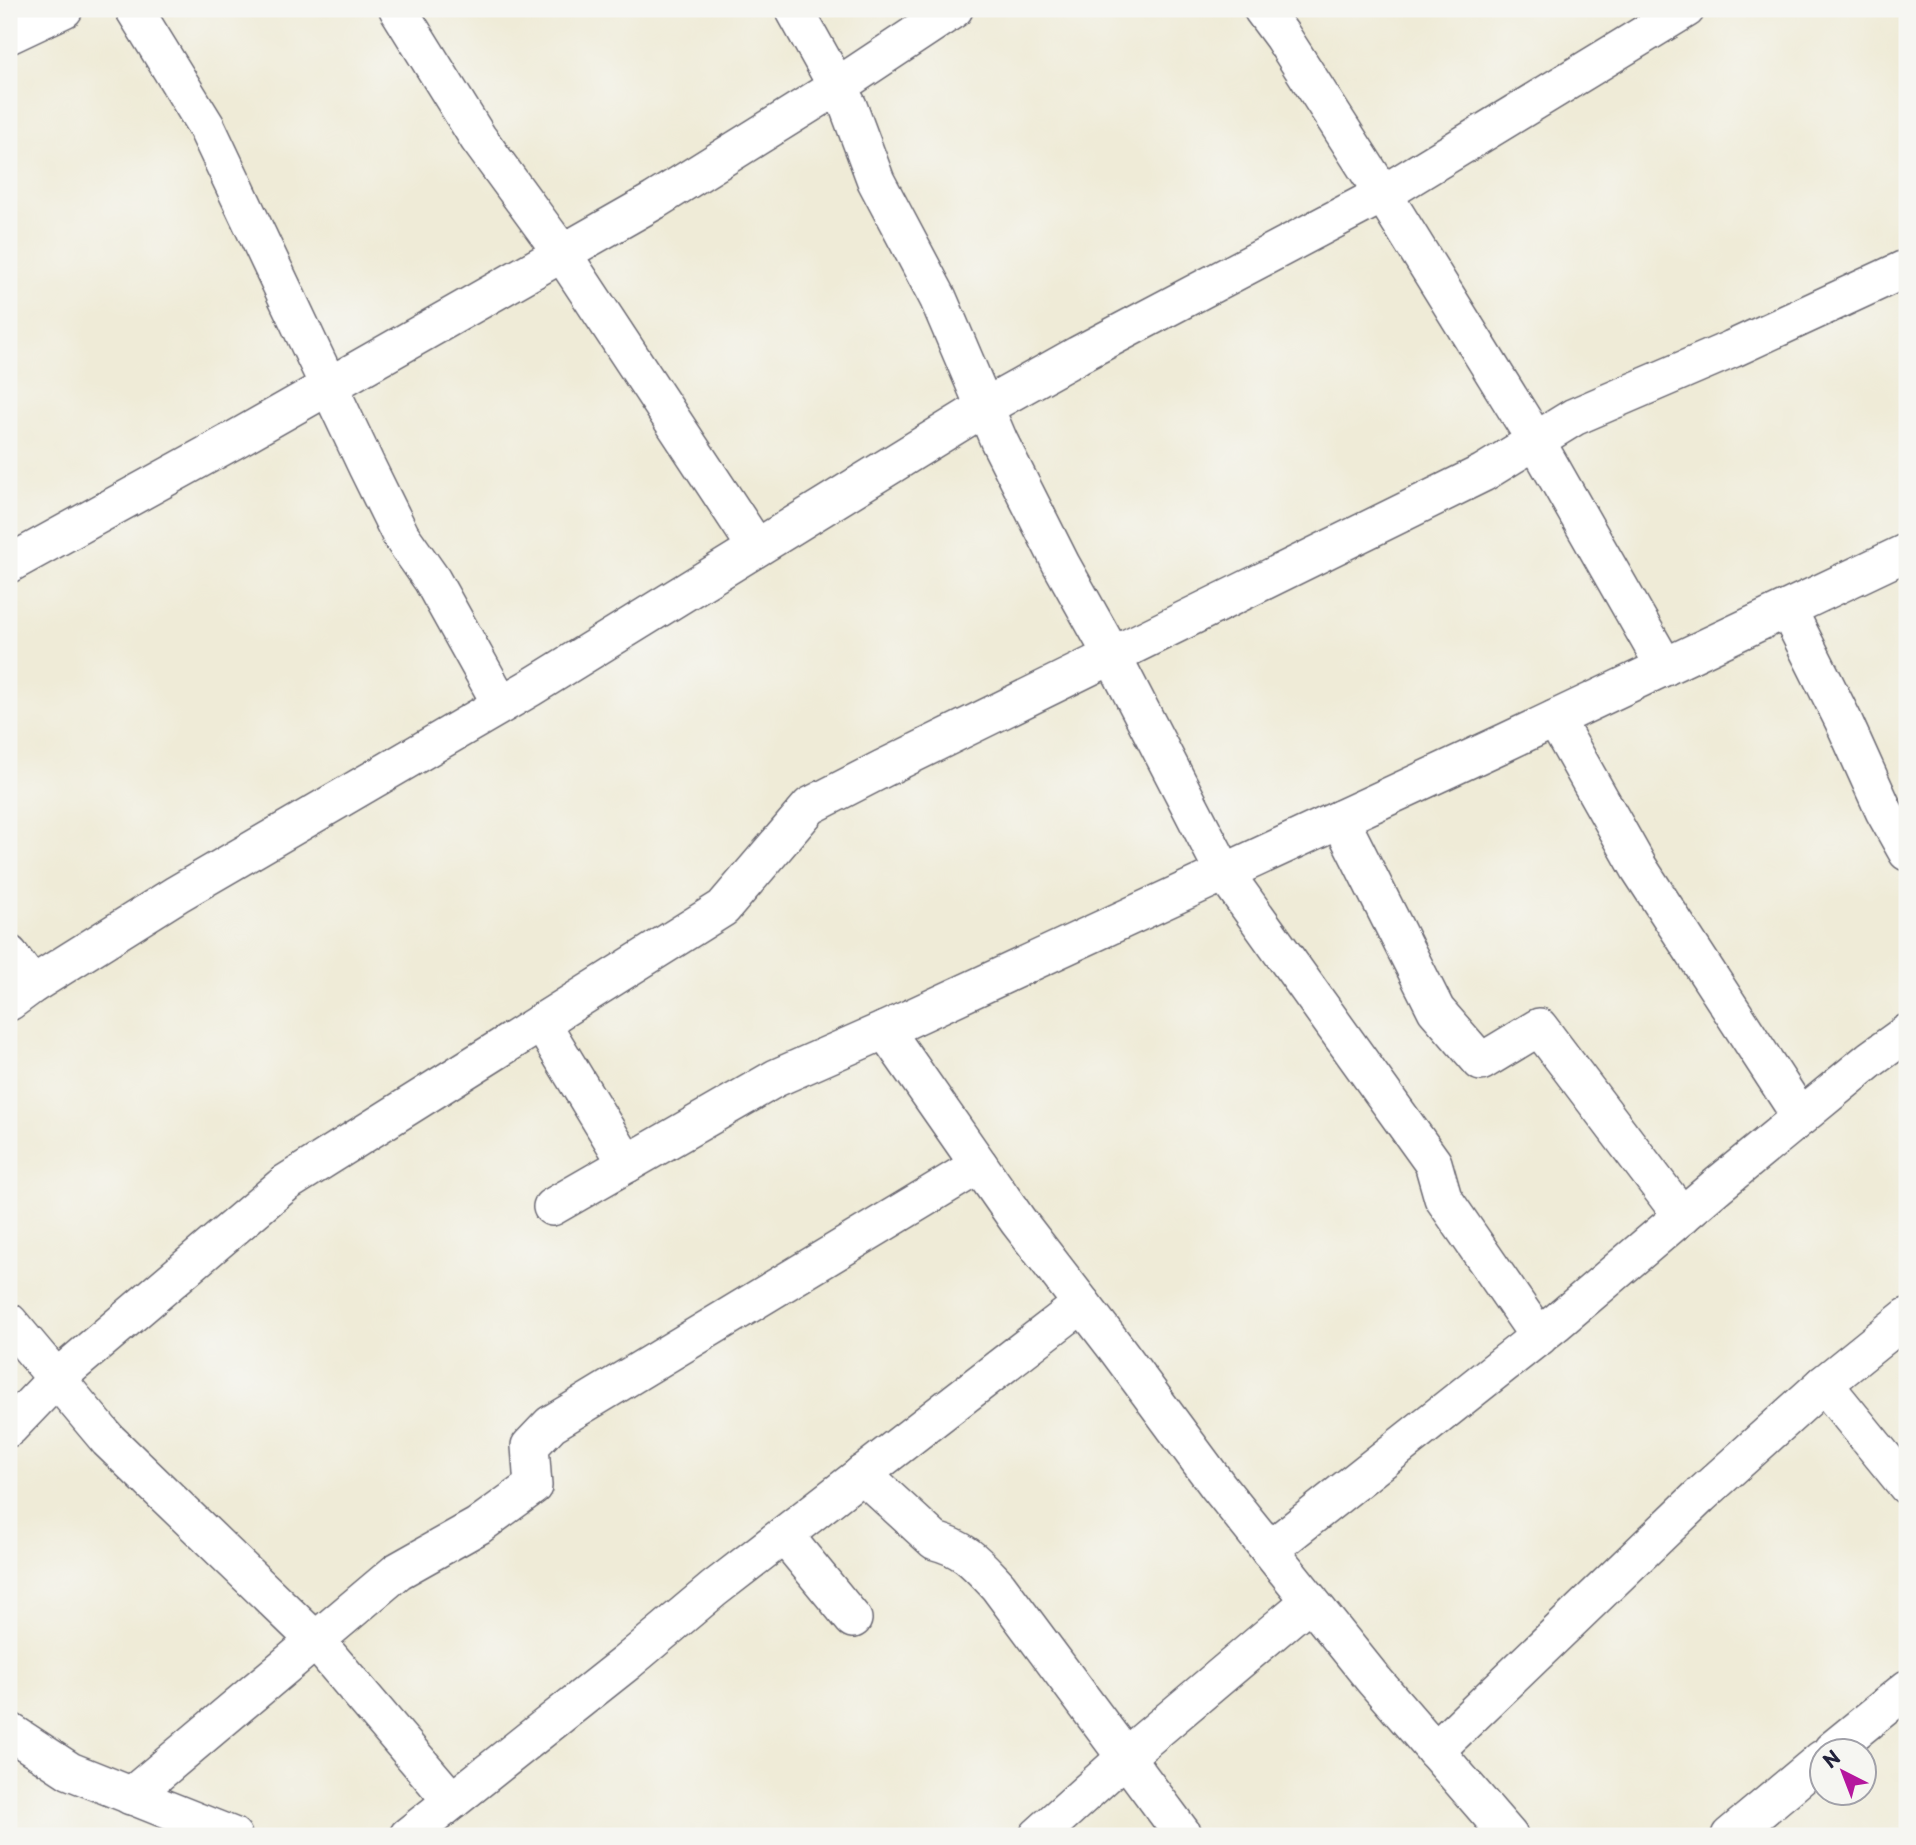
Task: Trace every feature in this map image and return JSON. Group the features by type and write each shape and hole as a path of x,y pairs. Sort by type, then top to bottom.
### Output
{"street":[{"path":"9,35 64,9"},
{"path":"134,9 206,126 401,536 432,580 501,704"},
{"path":"398,9 478,138 562,253 756,547"},
{"path":"794,9 848,106 876,181 938,298 999,441 1224,872 1433,1163 1443,1198 1539,1337"},
{"path":"9,564 654,201 838,86 954,9"},
{"path":"1262,9 1383,194 1536,440 1665,667"},
{"path":"9,954 21,993 177,894 501,704 985,407 1383,194 1686,9"},
{"path":"9,1428 57,1378 286,1183 723,908 810,806 1483,473 1574,417 1732,349 1907,268"},
{"path":"552,1208 776,1078 1555,719 1907,552"},
{"path":"1788,610 1843,720 1884,811 1907,852"},
{"path":"1555,719 1639,868 1801,1117"},
{"path":"1339,819 1436,1010 1481,1062 1539,1027 1682,1216"},
{"path":"541,1022 627,1164"},
{"path":"885,1030 1018,1221 1218,1486 1373,1679 1509,1836"},
{"path":"1269,1550 1539,1337 1871,1059 1907,1033"},
{"path":"131,1796 397,1571 478,1526 534,1486 530,1446 551,1424 979,1165"},
{"path":"408,1836 714,1589 1082,1304"},
{"path":"1435,1751 1700,1496 1824,1384 1907,1317"},
{"path":"9,1322 108,1440 315,1640 452,1801"},
{"path":"1824,1384 1907,1486"},
{"path":"862,1474 934,1541 947,1544 970,1556 999,1586 1184,1836"},
{"path":"784,1535 853,1619"},
{"path":"1038,1836 1125,1758 1310,1601"},
{"path":"1850,1736 1907,1689"},
{"path":"9,1731 70,1771 233,1836"},
{"path":"1730,1836 1808,1771"}]}
